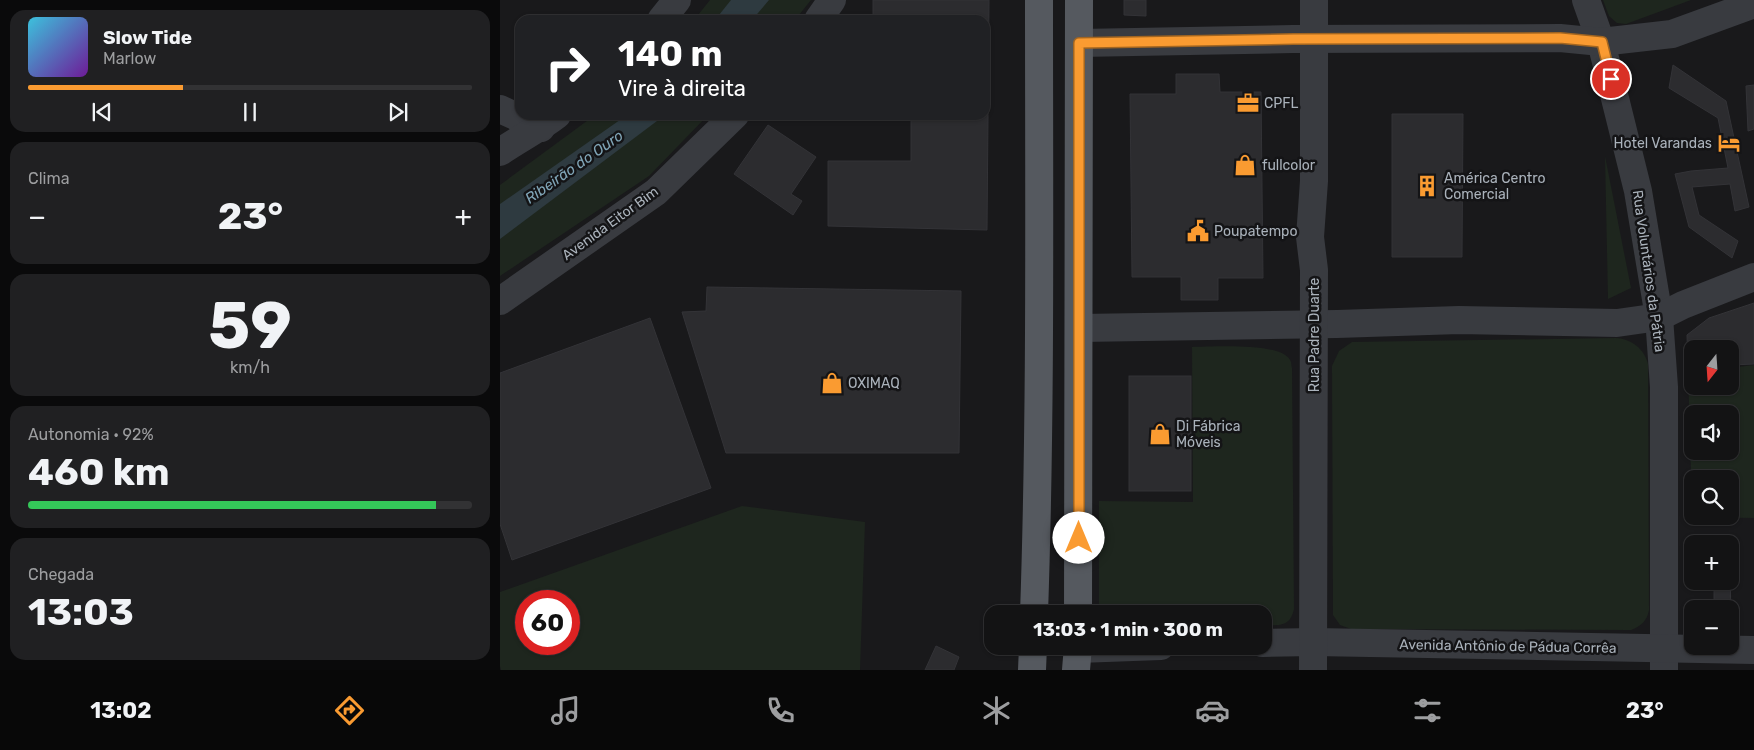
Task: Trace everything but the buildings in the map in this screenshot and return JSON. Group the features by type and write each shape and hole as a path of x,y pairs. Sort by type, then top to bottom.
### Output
{"main road":[{"path":"1034,605 1040,195 1039,0"},
{"path":"1078,605 1080,328 1079,0"},
{"path":"1032,670 1033,655"}],"street":[{"path":"665,15 677,0"},
{"path":"822,15 832,0"},
{"name":"Rua Padre Duarte","path":"1314,0 1314,182 1310,236 1314,270 1314,670"},
{"name":"Rua Voluntários da Pátria","path":"1586,0 1602,42 1638,191 1658,317 1664,387 1664,659"},
{"path":"1079,43 1560,38 1602,42 1672,34 1754,4"},
{"path":"500,109 515,113"},
{"name":"Avenida Eitor Bim","path":"500,301 656,192 730,120"},
{"path":"505,142 549,121"},
{"path":"1080,328 1459,320 1617,323 1658,317 1754,277"},
{"name":"Avenida Antônio de Pádua Corrêa","path":"1272,643 1314,642 1664,659 1754,650"}],"shaded area":[{"path":"710,0 811,0 799,15 698,15"},
{"path":"1603,0 1691,0 1626,24 1617,23 1609,16"},
{"path":"588,120 703,120 649,176 500,276 500,185"},
{"path":"1605,156 1631,288 1608,299"},
{"path":"1616,338 1627,340 1640,349 1648,364 1649,610 1643,623 1631,630 1351,629 1340,625 1333,615 1332,366 1339,351 1352,342"},
{"path":"1229,346 1260,348 1284,354 1290,360 1292,368 1294,609 1290,620 1283,624 1272,625 1272,605 1099,605 1099,501 1193,502 1192,347"},
{"path":"1754,365 1754,518 1739,518 1739,470 1691,470 1691,460 1739,460 1739,405 1689,405 1689,395 1739,395 1739,367"},
{"path":"742,506 865,522 860,670 501,670 500,592"}],"water":[{"path":"731,0 769,0 756,15 719,15"},
{"name":"Ribeirão do Ouro","path":"620,120 658,120 500,239 500,204"}],"place":[{"name":"CPFL","path":"1248,103"},
{"name":"Hotel Varandas","path":"1729,143"},
{"name":"fullcolor","path":"1245,165"},
{"name":"América Centro Comercial","path":"1427,186"},
{"name":"Poupatempo","path":"1198,231"},
{"name":"OXIMAQ","path":"832,383"},
{"name":"Di Fábrica Móveis","path":"1160,434"}],"route":[{"path":"1079,538 1079,43 1294,39 1560,38 1602,42 1611,79"}]}
